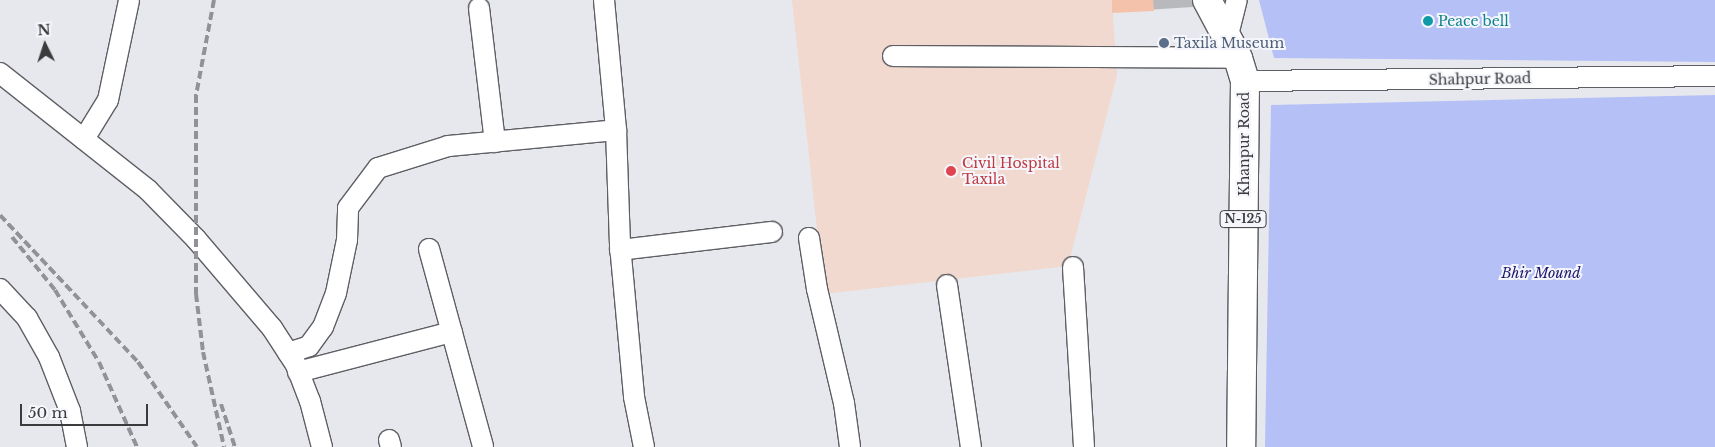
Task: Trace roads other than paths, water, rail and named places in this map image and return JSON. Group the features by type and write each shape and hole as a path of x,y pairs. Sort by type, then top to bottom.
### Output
{"highway":[{"path":"1207,0 1237,58"},
{"name":"Khanpur Road","path":"1237,58 1242,447"}],"street":[{"path":"84,139 108,100 128,0"},
{"path":"604,0 616,130 620,250 634,397 644,447"},
{"path":"1237,0 1237,58"},
{"path":"478,8 495,142"},
{"name":"Shahpur Road","path":"893,56 1237,58 1715,76"},
{"path":"0,74 148,190 196,238 272,328 288,353 298,372 322,447"},
{"path":"288,353 309,346 323,327 336,293 347,240 348,208 378,168 433,150 616,130"},
{"path":"620,250 772,232"},
{"path":"809,238 817,289 844,404 850,447"},
{"path":"429,249 483,447"},
{"path":"1073,267 1084,447"},
{"path":"947,285 970,447"},
{"path":"0,289 28,318 49,357 70,411 77,447"},
{"path":"298,372 452,332"}],"railway":[{"path":"214,0 196,95 196,294 203,352 224,447"},
{"path":"0,215 138,362 197,447"},
{"path":"12,237 55,290 99,362 137,447"},
{"path":"221,404 235,447"}],"place":[{"name":"Peace bell","path":"1428,21"},
{"name":"Taxila Museum","path":"1164,43"},
{"name":"Civil Hospital Taxila","path":"951,171"}],"park label":[{"name":"Bhir Mound","path":"1541,273"}]}
